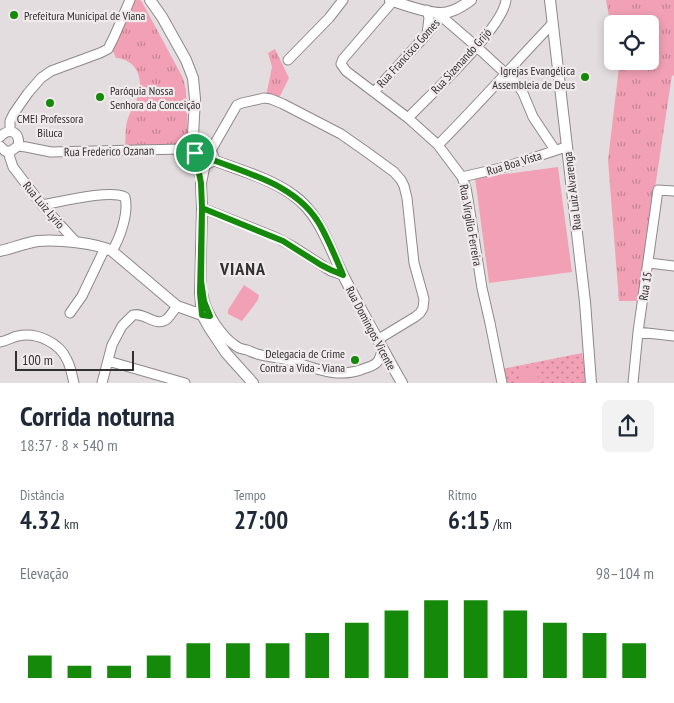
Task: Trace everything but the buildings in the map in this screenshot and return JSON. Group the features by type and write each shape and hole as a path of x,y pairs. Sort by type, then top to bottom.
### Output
{"street":[{"path":"10,131 10,122 14,113 41,78 50,71 108,49 130,0"},
{"path":"150,0 162,17 186,60 193,78 194,118 204,156 201,183 201,303 210,329 226,353 253,383"},
{"path":"288,60 344,0"},
{"path":"392,0 442,15 477,47 518,85 533,117 554,150"},
{"name":"Rua Virgílio Ferreira","path":"392,0 343,59 341,64 346,71 408,118 438,145 462,177 466,188 482,288 502,383"},
{"path":"442,15 471,0"},
{"name":"Rua Sizenando Grijó","path":"408,118 477,47 502,13 506,0"},
{"name":"Rua Luiz Alvarenga","path":"550,0 585,302 591,383"},
{"path":"427,10 430,18 427,34"},
{"name":"Rua Francisco Gomes","path":"374,92 442,15"},
{"path":"438,145 552,24"},
{"path":"0,251 45,240 76,242 109,250 177,306 206,316 238,348 342,374 353,373 374,365 381,358 379,344 420,313 424,302 412,253 407,198 401,180 394,172 341,134 271,99 260,99 238,105 204,156"},
{"path":"0,137 4,132 10,131 16,134 19,140 18,146 8,152 0,146"},
{"name":"Rua Frederico Ozanan","path":"18,146 51,152 177,149 187,150 204,156"},
{"name":"Rua Boa Vista","path":"462,177 506,167 566,147"},
{"name":"Rua Luiz Lyrio","path":"8,152 12,166 42,205 76,242"},
{"name":"Rua Domingos Vicente","path":"204,156 268,181 295,196 308,209 320,224 343,275 402,383"},
{"name":"Rua 15","path":"633,383 638,332 658,190 674,191"},
{"path":"42,205 113,194 125,197 126,206 121,235 109,250 70,313"},
{"path":"202,208 283,241 326,268 343,275"},
{"path":"649,263 674,266"},
{"path":"102,383 112,345 122,326 132,315 140,314 160,322 168,318 177,306"},
{"path":"638,332 674,336"},
{"path":"0,342 27,335 48,340 62,352 67,360 74,383"},
{"path":"108,361 185,383"}],"green space":[{"path":"135,0 142,2 183,78 186,90 188,139 186,143 125,146 126,125 138,96 140,80 136,69 128,61 116,58 112,49"},
{"path":"606,0 674,0 674,76 672,75 638,301 619,301 608,160 619,70 659,70 659,15 609,15"},
{"path":"275,49 289,78 279,98 266,96 272,67 268,53"},
{"path":"558,167 572,272 489,283 475,178"},
{"path":"244,285 259,295 258,300 242,321 228,314 228,310"},
{"path":"582,353 587,383 504,383 502,369"},
{"path":"535,366 539,383 521,383 518,370"}],"place":[{"name":"Prefeitura Municipal de Viana","path":"14,15"},
{"name":"Igrejas Evangélica Assembleia de Deus","path":"585,77"},
{"name":"Paróquia Nossa Senhora da Conceição","path":"100,97"},
{"name":"CMEI Professora Biluca","path":"50,103"},
{"name":"Delegacia de Crime Contra a Vida - Viana","path":"355,360"}],"district":[{"name":"VIANA","path":"243,268"}],"route":[{"path":"195,153 201,155 201,159 205,163 212,162 213,160 268,181 295,196 320,224 343,275 321,265 283,241 202,208 202,262 201,281 200,293 202,315 210,316 204,301 201,281 201,183 195,153"}]}
